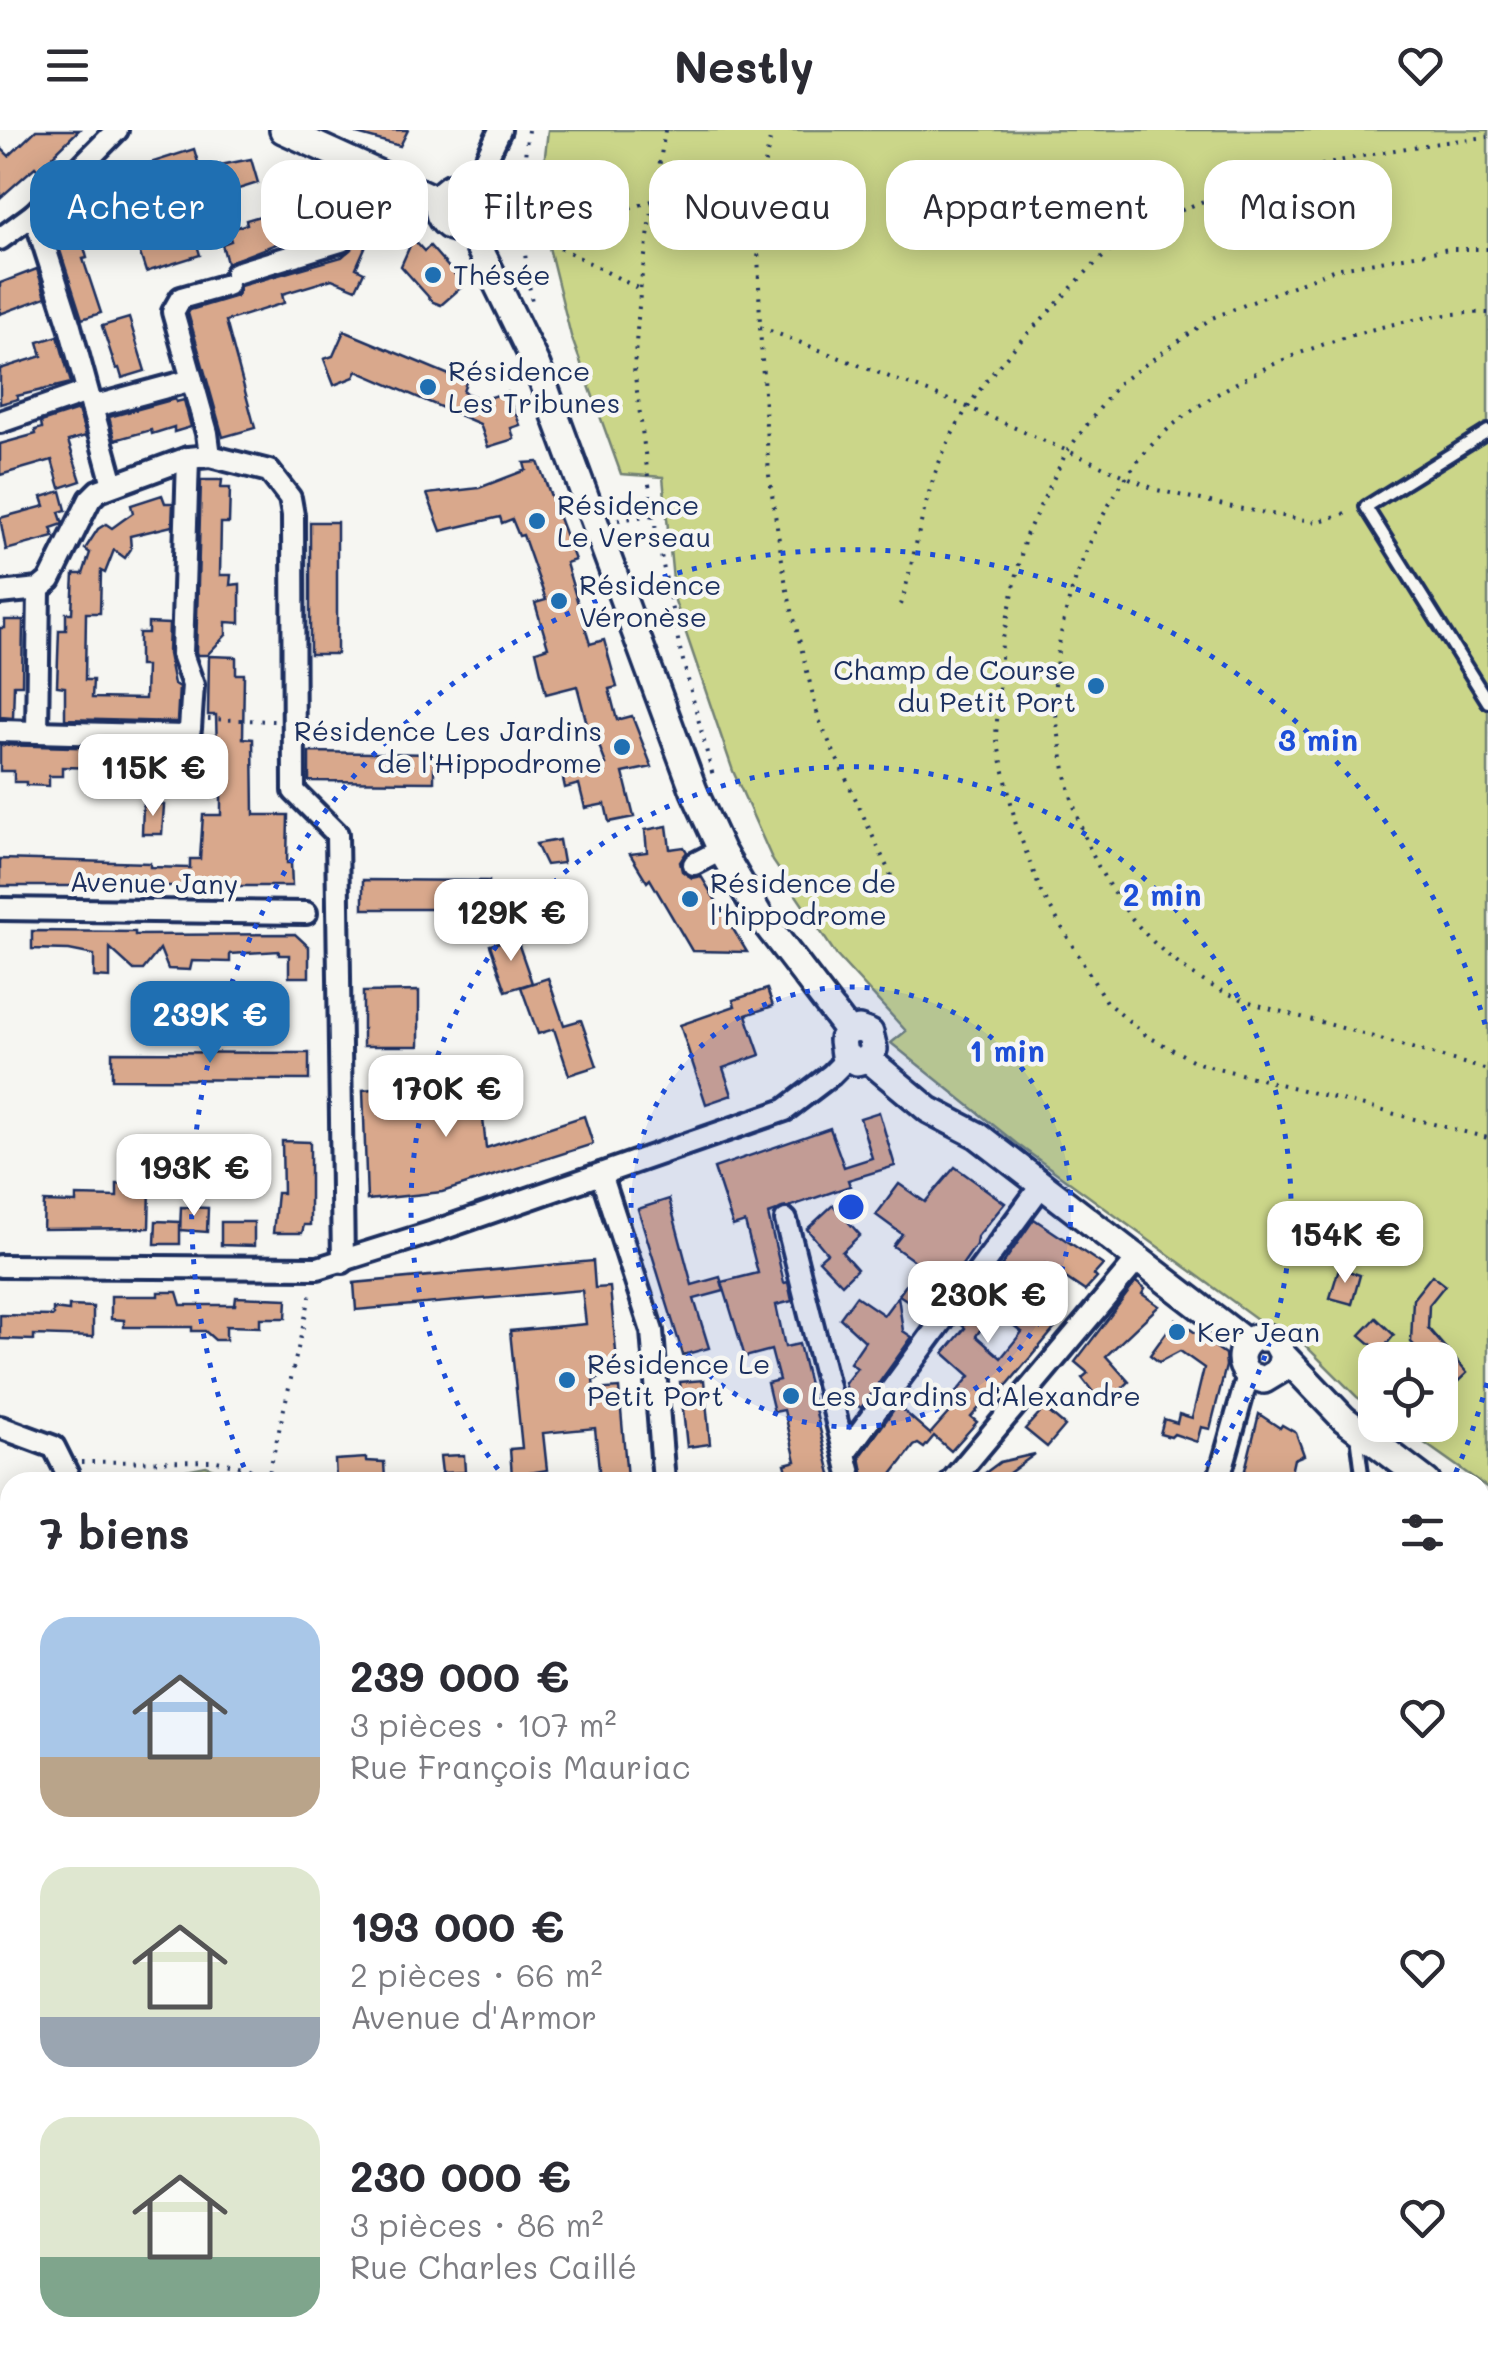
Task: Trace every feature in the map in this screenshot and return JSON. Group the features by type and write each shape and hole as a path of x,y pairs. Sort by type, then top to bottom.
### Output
{"street":[{"path":"88,160 118,130"},
{"path":"283,130 352,160"},
{"path":"490,160 500,130"},
{"path":"439,201 448,191"},
{"path":"428,196 439,201"},
{"path":"439,201 443,221 448,224"},
{"path":"0,239 30,217"},
{"path":"45,250 113,484"},
{"path":"210,456 173,312 175,304 181,298 315,250"},
{"path":"0,1266 315,1278 343,1262 785,1110 831,1075 874,1050 870,1034 860,1029 848,1032 759,915 721,850 694,792 537,366 480,250"},
{"path":"0,422 90,399 192,380"},
{"path":"1,589 39,589 50,580 90,499 113,484 188,458 210,456 255,466 280,482 290,498 294,514 294,791 337,834 343,1262"},
{"path":"0,731 183,736 190,728 192,685 182,654 188,458"},
{"path":"37,732 39,589"},
{"path":"694,864 721,850"},
{"name":"Avenue Jany","path":"0,908 306,913"},
{"path":"858,1059 929,1110 977,1135 1247,1342"},
{"path":"601,1174 652,1332 663,1472"},
{"path":"845,1453 1041,1186"},
{"path":"786,1220 850,1472"},
{"path":"958,1472 1138,1260"},
{"path":"1222,1472 1268,1369 1280,1348 1269,1338 1247,1342 1240,1359 1268,1369 1413,1472"},
{"path":"0,1426 54,1447 67,1472"}],"lane":[{"path":"1488,432 1366,507 1488,702"},
{"path":"1350,1424 1361,1472"}],"path":[{"path":"524,160 528,130"},
{"path":"659,160 665,130"},
{"path":"772,130 757,201 760,327 770,475 786,586 819,720 893,880"},
{"path":"902,605 940,460 968,407 1012,348 1112,249 1163,220 1237,189 1319,167 1488,136"},
{"path":"649,225 634,368 653,515 679,645 716,786"},
{"path":"1488,249 1449,250 1335,269 1212,318 1119,383 1067,451 1025,537 1002,643 996,736 1016,825 1040,892 1106,1002 1147,1036 1198,1063 1488,1138"},
{"path":"525,250 533,307"},
{"path":"564,250 641,290"},
{"path":"1488,313 1370,329 1313,348 1230,384 1170,428 1126,475 1086,549 1065,616 1054,691 1057,726 1082,838 1113,894 1150,939 1188,972 1236,998 1488,1070"},
{"path":"760,327 968,407 1157,490 1318,522 1366,507"},
{"path":"594,524 653,515"},
{"path":"193,718 294,721"},
{"path":"268,1472 278,1446 315,1278"},
{"path":"77,1462 217,1461 254,1472"}],"green space":[{"name":"Champ de Course du Petit Port","path":"548,130 1488,130 1488,1472 1465,1472 1423,1442 1458,1442 1458,1342 1358,1342 1358,1398 1300,1340 1257,1319 1017,1144 891,1043 906,1031 837,956 773,861 733,771 675,601 663,477 621,474 571,336 550,250 629,250 629,160 544,160"},
{"path":"206,1466 221,1472 176,1472"}],"building":[{"path":"36,130 79,130 48,160 30,160 30,171 0,198 0,147 9,156"},
{"path":"357,130 408,130 400,146 357,134"},
{"path":"194,149 197,160 159,160"},
{"path":"251,159 258,183 241,188 241,161"},
{"path":"261,216 261,250 227,263 224,250 241,250 241,226 247,224 246,220"},
{"name":"Thésée","path":"430,246 464,285 441,305 433,302 401,266 408,250 424,251"},
{"path":"60,250 85,250 87,258 83,259 101,313 82,319"},
{"path":"139,250 199,250 200,255 146,272"},
{"path":"350,250 364,250 356,268 364,272 356,289 332,279 282,294 284,303 226,321 255,428 223,437 188,313 237,296 240,286 342,257"},
{"path":"37,269 46,297 0,314 0,283"},
{"path":"129,318 145,371 122,378 102,326"},
{"name":"Résidence Les Tribunes","path":"344,331 466,382 463,392 482,400 507,392 520,425 511,428 514,439 488,447 480,424 357,371 354,377 334,385 324,359 333,356"},
{"path":"58,336 71,383 0,404 0,369 42,356 38,342"},
{"path":"184,400 191,427 174,432 174,427 152,434 151,430 115,440 109,417"},
{"path":"78,410 86,436 68,441 81,481 60,488 52,460 0,475 0,444 36,434 35,430 42,428 41,422"},
{"path":"538,462 575,560 566,563 590,644 604,640 617,687 609,689 617,720 632,716 652,767 623,773 634,817 609,822 605,804 585,808 579,784 565,788 562,774 606,764 592,727 588,728 577,686 546,694 536,651 548,647 535,603 546,600 523,535 519,536 512,519 502,523 500,517 441,531 427,494 479,488 526,470 524,463"},
{"path":"201,480 222,480 221,488 230,488 229,523 221,523 220,575 231,575 230,585 240,584 240,623 226,622 226,635 207,655 196,652"},
{"path":"61,491 66,510 59,512 63,524 51,528 54,537 6,550 0,518 45,506 42,497"},
{"path":"162,495 165,503 173,503 172,526 130,536 131,549 125,558 114,550 105,573 101,571 100,613 86,613 85,680 93,680 92,698 145,699 146,666 139,666 139,633 148,633 148,623 169,624 168,654 174,684 179,687 177,722 65,719 65,687 57,686 59,630 66,630 66,613 72,613 74,574 83,574 90,553 85,549 98,529 106,524 112,528 133,513 131,505"},
{"path":"310,522 337,522 337,654 310,654"},
{"path":"5,620 23,620 22,685 14,685 13,718 0,717 0,628 5,628"},
{"path":"209,656 236,657 236,674 244,674 243,738 253,739 254,815 288,815 287,863 291,863 292,886 0,886 0,859 150,863 150,867 190,868 190,859 200,859 203,815 221,815 221,772 207,770 207,750 217,750 216,715 208,715"},
{"path":"0,745 179,750 179,768 138,768 137,793 103,792 104,768 62,767 62,776 49,776 49,786 26,785 14,782 14,771 0,771"},
{"path":"309,752 434,754 434,782 309,781"},
{"path":"143,804 164,805 162,834 142,834"},
{"name":"Résidence de l'hippodrome","path":"667,826 670,849 684,847 687,852 680,862 682,871 692,878 701,876 747,952 692,951 650,879 647,882 630,854 647,852 645,830"},
{"path":"559,840 563,863 546,865 536,844"},
{"path":"363,880 489,881 489,909 363,909"},
{"path":"32,931 295,934 309,947 309,977 289,977 289,955 279,955 279,951 230,954 230,962 192,961 190,970 168,969 160,949 143,970 134,970 110,948 110,978 94,977 94,955 32,949"},
{"path":"516,937 532,983 506,991 490,945"},
{"path":"548,978 564,1025 581,1020 597,1066 569,1075 554,1029 538,1034 521,987"},
{"path":"767,989 773,1006 746,1015 760,1055 723,1068 732,1095 706,1104 680,1025 735,1006 733,1000"},
{"path":"419,991 419,1046 363,1046 363,992"},
{"path":"112,1052 309,1053 309,1080 112,1079"},
{"path":"479,1080 486,1148 584,1116 593,1144 442,1192 367,1200 363,1090"},
{"path":"879,1112 895,1166 848,1180 850,1186 768,1214 792,1301 776,1305 785,1347 799,1344 831,1472 787,1472 785,1464 796,1461 784,1410 774,1412 767,1383 779,1380 771,1350 745,1357 722,1282 758,1273 745,1222 733,1226 714,1168 830,1128 844,1167 872,1158 860,1118"},
{"path":"282,1141 310,1142 310,1225 304,1225 302,1233 273,1233 277,1193 283,1193"},
{"path":"955,1167 1005,1203 977,1237 976,1245 953,1278 934,1297 938,1299 928,1314 899,1295 920,1265 893,1246 902,1234 876,1215 899,1184 925,1202"},
{"path":"117,1184 150,1185 149,1228 43,1229 44,1202 76,1203 76,1196 117,1197"},
{"path":"669,1199 692,1285 720,1277 724,1291 694,1299 709,1348 683,1355 638,1209"},
{"path":"833,1205 860,1235 842,1252 857,1269 842,1284 819,1260 827,1253 807,1229"},
{"path":"181,1207 208,1208 207,1232 180,1230"},
{"path":"1034,1219 1103,1265 1085,1291 1045,1264 1025,1293 1061,1321 997,1397 992,1393 971,1417 977,1422 951,1451 934,1436 924,1448 914,1446 894,1472 863,1472 860,1457 897,1405 930,1434 952,1409 946,1404 970,1376 944,1353 965,1328 961,1324","holes":["994,1310 1022,1332 1001,1358 976,1336"]},
{"path":"156,1221 180,1222 180,1244 155,1244"},
{"path":"221,1222 254,1222 254,1246 221,1245"},
{"name":"Résidence Le Petit Port","path":"593,1261 595,1288 610,1287 618,1373 593,1380 594,1390 619,1388 626,1472 599,1472 595,1428 543,1433 547,1470 512,1472 510,1449 522,1448 510,1331 586,1324 582,1290 356,1310 354,1283"},
{"path":"1339,1268 1360,1275 1352,1304 1330,1298"},
{"path":"1432,1275 1445,1285 1429,1305 1428,1328 1440,1342 1411,1342 1413,1299"},
{"path":"1136,1282 1145,1289 1142,1294 1159,1306 1106,1356 1129,1382 1104,1406 1082,1378 1088,1373 1075,1362"},
{"path":"158,1292 177,1292 181,1305 235,1305 236,1297 287,1299 286,1318 260,1318 260,1327 226,1326 226,1340 215,1340 205,1331 192,1331 192,1327 124,1327 124,1320 111,1319 111,1296 158,1296"},
{"path":"856,1296 884,1315 898,1296 903,1331 912,1337 861,1408 850,1400 845,1383 857,1368 850,1363 865,1341 840,1318"},
{"path":"69,1306 93,1307 93,1337 34,1335 34,1340 0,1339 0,1315 53,1316 53,1309 69,1311"},
{"path":"1376,1318 1394,1335 1388,1342 1368,1342 1360,1335"},
{"path":"1176,1319 1225,1354 1226,1366 1210,1429 1201,1427 1197,1442 1160,1434 1164,1419 1177,1423 1179,1414 1192,1418 1204,1368 1180,1351 1159,1362 1150,1355"},
{"path":"1458,1363 1467,1373 1458,1381"},
{"path":"704,1380 710,1444 687,1447 680,1382"},
{"path":"1044,1408 1065,1426 1047,1447 1025,1429"},
{"path":"1259,1414 1296,1433 1304,1455 1294,1459 1291,1472 1244,1472"},
{"path":"1035,1454 1011,1472 986,1472 1000,1462"},
{"path":"464,1455 465,1472 442,1472 440,1456"},
{"path":"366,1458 384,1462 385,1472 336,1472 335,1460"}],"place":[{"name":"Thésée","path":"433,275"},
{"name":"Résidence Les Tribunes","path":"428,387"},
{"name":"Résidence Le Verseau","path":"537,521"},
{"name":"Résidence Véronèse","path":"559,601"},
{"name":"Champ de Course du Petit Port","path":"1096,686"},
{"name":"Résidence Les Jardins de l'Hippodrome","path":"622,747"},
{"name":"Résidence de l'hippodrome","path":"690,899"},
{"name":"Ker Jean","path":"1177,1332"},
{"name":"Résidence Le Petit Port","path":"567,1380"},
{"name":"Les Jardins d'Alexandre","path":"791,1396"}]}
